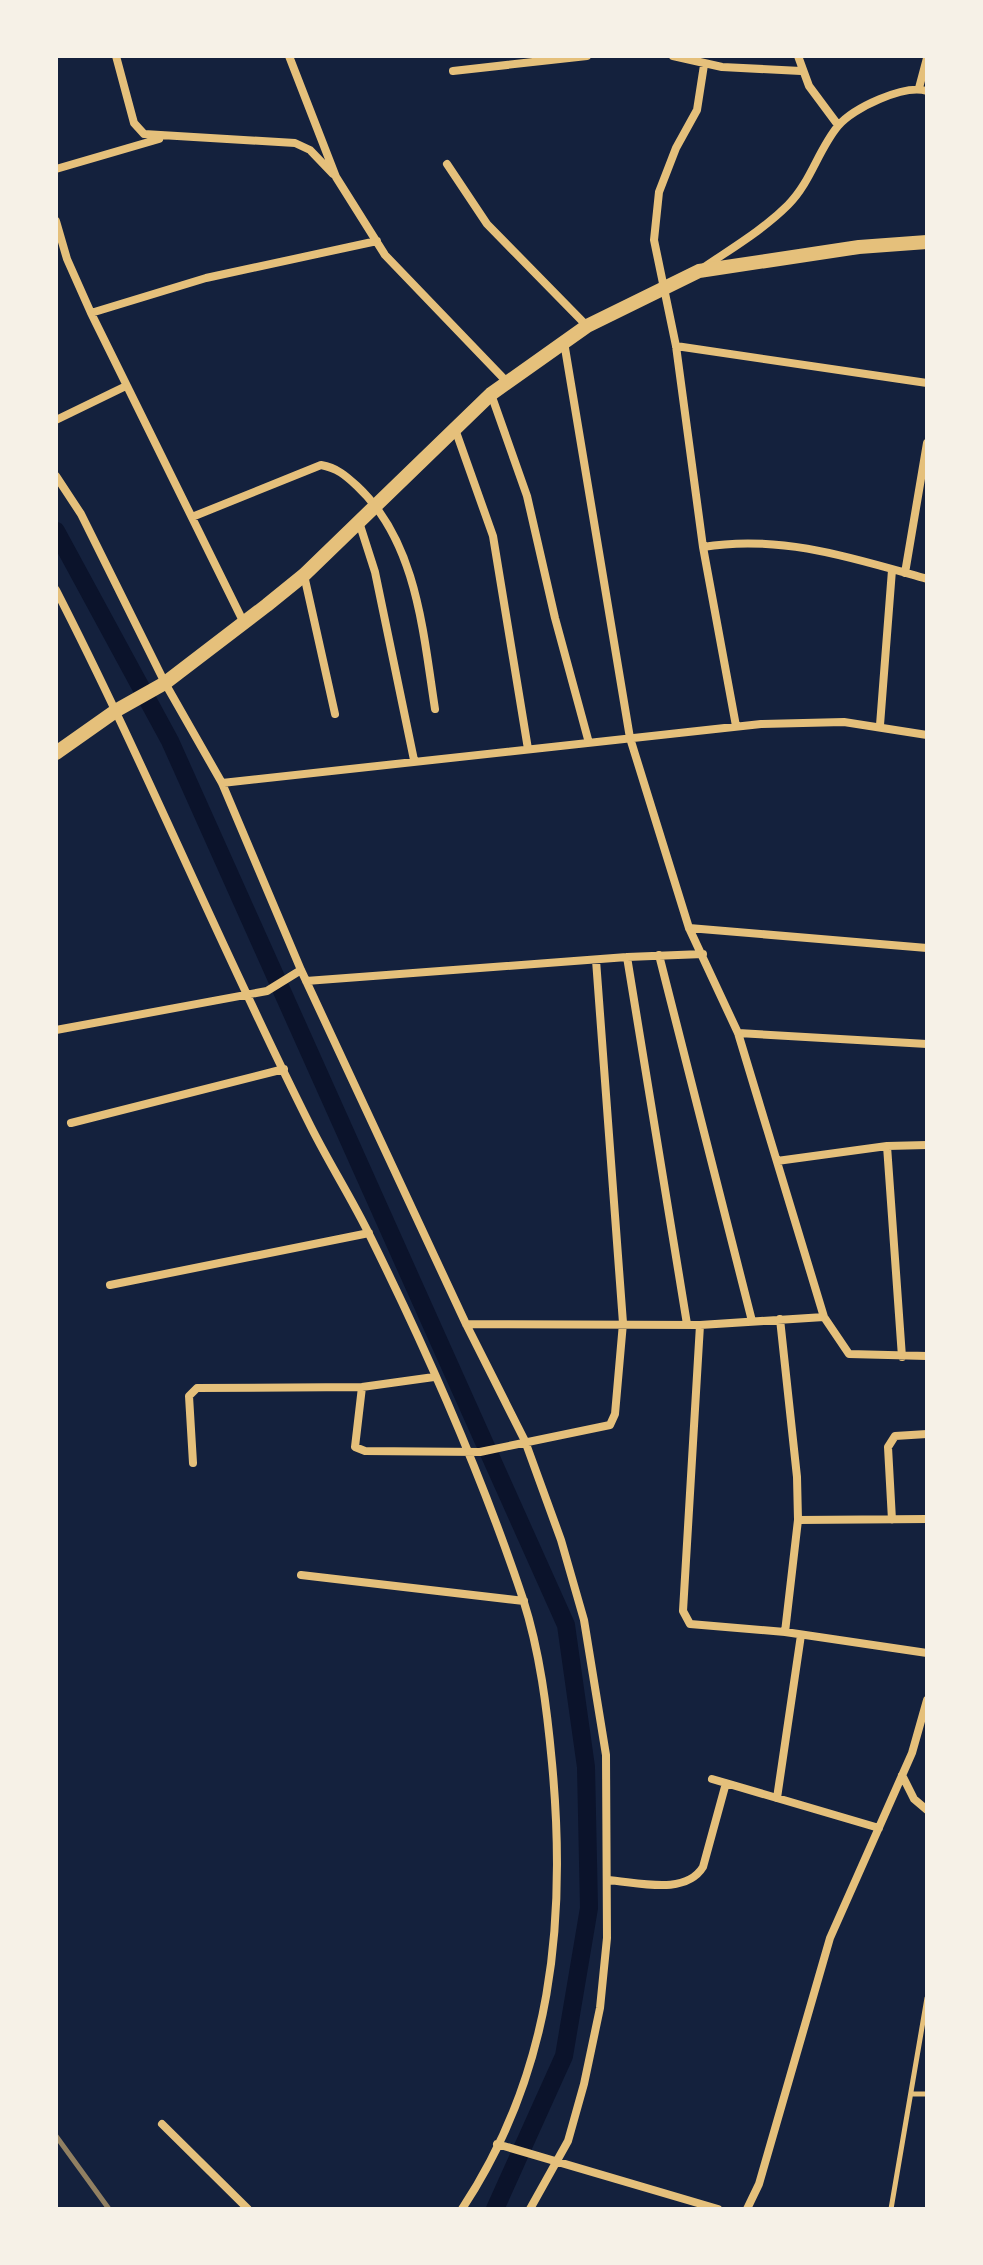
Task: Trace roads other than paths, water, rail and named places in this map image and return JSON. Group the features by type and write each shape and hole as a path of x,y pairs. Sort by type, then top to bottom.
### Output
{"street":[{"path":"116,56 134,123 144,134 295,143 310,150 336,177 377,241 410,284 507,382"},
{"path":"289,56 336,177"},
{"path":"453,71 587,56"},
{"path":"673,56 704,65 801,71"},
{"path":"798,56 801,71 838,125"},
{"path":"56,753 117,710 159,686 304,575 455,428 507,382 587,326 699,271 763,227 789,204 811,176 838,125 890,95 923,90 927,58"},
{"path":"704,65 697,110 667,167 655,215 654,240 676,346 703,547 736,726"},
{"path":"56,169 164,137"},
{"path":"447,164 457,184 487,224 587,326"},
{"path":"56,221 67,259 91,313 244,623"},
{"path":"91,313 206,278 377,241"},
{"path":"699,271 859,247 927,242"},
{"path":"56,263 67,259"},
{"path":"564,342 630,738 689,928 738,1033 824,1317 849,1354 927,1356"},
{"path":"676,346 927,383"},
{"path":"56,420 126,386"},
{"path":"491,394 527,496 555,618 589,743"},
{"path":"455,428 493,536 528,749"},
{"path":"905,573 927,443"},
{"path":"192,517 321,465 335,468 376,504 395,536 413,586 435,709"},
{"path":"56,476 81,514 159,686 222,783 306,981 466,1324 525,1441 561,1540 584,1620 606,1755 607,1938 600,2008 572,2127 530,2209"},
{"path":"359,522 375,572 414,760"},
{"path":"703,547 737,541 790,544 927,579"},
{"path":"880,725 892,570"},
{"path":"304,575 335,714"},
{"path":"56,590 117,710 284,1069 369,1233 468,1453 524,1601 547,1716 554,1789 557,1931 543,2022 532,2061 497,2144 462,2209"},
{"path":"222,783 414,760 807,721 880,725 927,735"},
{"path":"689,928 927,948"},
{"path":"306,981 703,954"},
{"path":"659,955 752,1321"},
{"path":"627,957 687,1324"},
{"path":"362,1387 355,1447 365,1451 480,1452 525,1441 595,1431 610,1425 615,1414 623,1323 596,960"},
{"path":"56,1030 267,991 301,970"},
{"path":"738,1033 927,1044"},
{"path":"71,1123 284,1069"},
{"path":"777,1161 887,1146 927,1145"},
{"path":"887,1146 902,1357"},
{"path":"110,1285 369,1233"},
{"path":"466,1324 700,1325 824,1317"},
{"path":"780,1319 795,1439 798,1520 785,1632"},
{"path":"700,1325 683,1611 690,1624 708,1628 785,1632 927,1653"},
{"path":"193,1463 189,1396 197,1388 362,1387 434,1377"},
{"path":"892,1520 888,1447 895,1436 927,1434"},
{"path":"798,1520 927,1519"},
{"path":"301,1575 524,1601"},
{"path":"777,1798 801,1635"},
{"path":"747,2209 759,2184 830,1938 902,1775 927,1700"},
{"path":"902,1775 914,1799 927,1810"},
{"path":"712,1779 879,1828"},
{"path":"607,1880 688,1884 696,1878 703,1867 726,1783"},
{"path":"162,2124 248,2209"},
{"path":"497,2144 718,2209"}],"lane":[{"path":"891,2209 927,1998"},
{"path":"911,2094 927,2094"}],"waterway":[{"path":"56,531 170,741 566,1625 586,1767 589,1908 564,2056 495,2209"}],"railway":[{"path":"56,2136 109,2209"}]}
